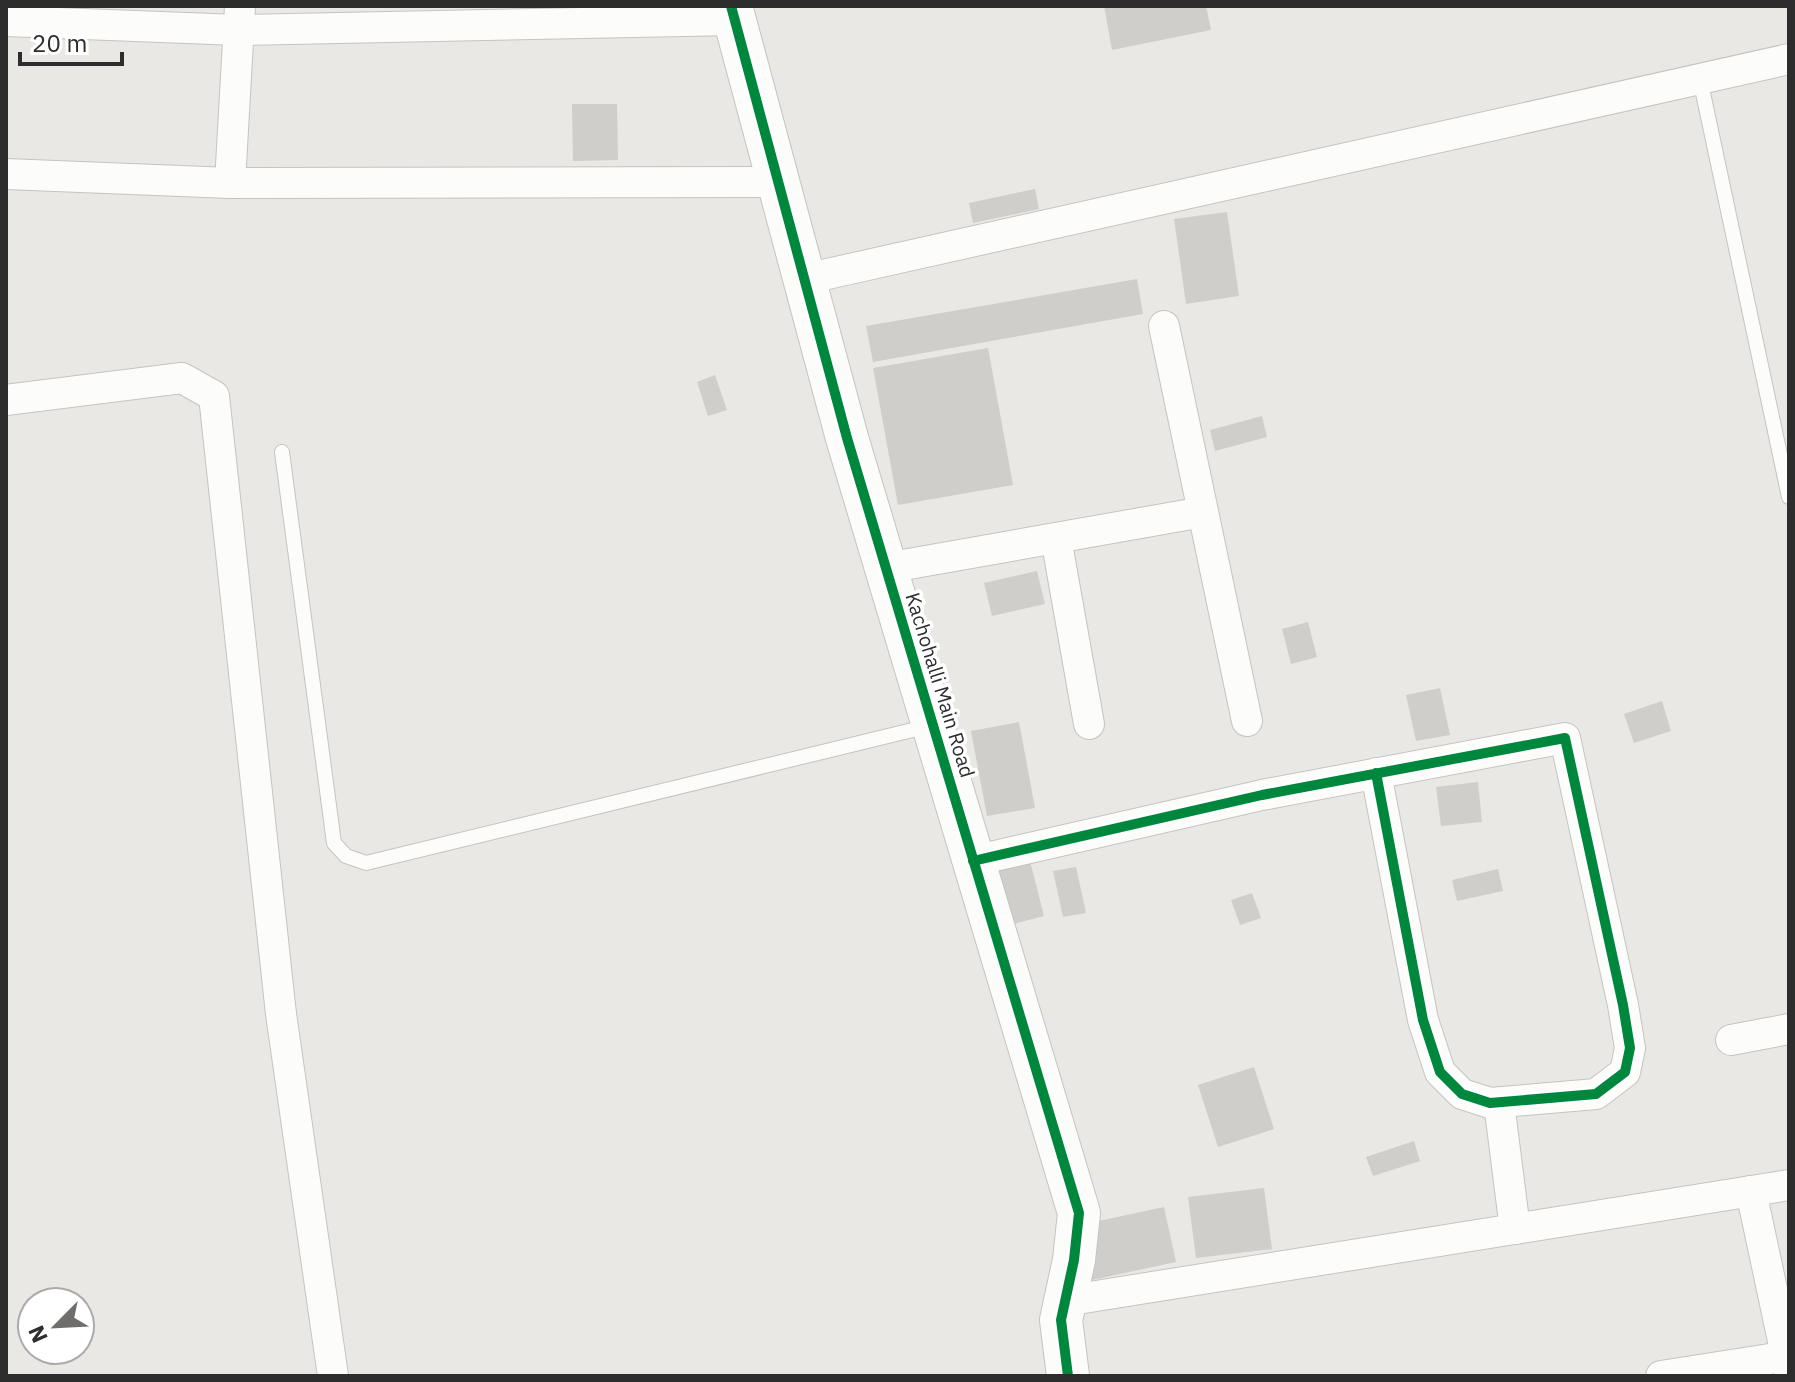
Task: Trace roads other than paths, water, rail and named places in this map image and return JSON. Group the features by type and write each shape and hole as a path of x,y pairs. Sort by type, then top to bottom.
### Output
{"street":[{"path":"6,21 733,13"},
{"name":"Kachohalli Main Road","path":"733,13 847,438 1079,1213 1074,1260 1061,1320 1068,1376"},
{"path":"230,183 239,18"},
{"path":"805,279 1789,59"},
{"path":"6,174 230,183 779,182"},
{"path":"1164,326 1247,721"},
{"path":"6,400 182,378 214,396 281,1014 333,1376"},
{"path":"886,568 1203,512"},
{"path":"1056,538 1089,724"},
{"path":"973,861 1262,795 1376,773 1565,738 1630,1048 1625,1072 1596,1094 1490,1103 1462,1094 1440,1072 1423,1020 1376,773"},
{"path":"1731,1040 1789,1029"},
{"path":"1499,1103 1515,1229"},
{"path":"1065,1301 1789,1185"},
{"path":"1661,1376 1788,1360 1751,1191"}],"lane":[{"path":"1700,79 1789,497"},
{"path":"282,452 334,843 346,856 366,863 933,725"}]}
